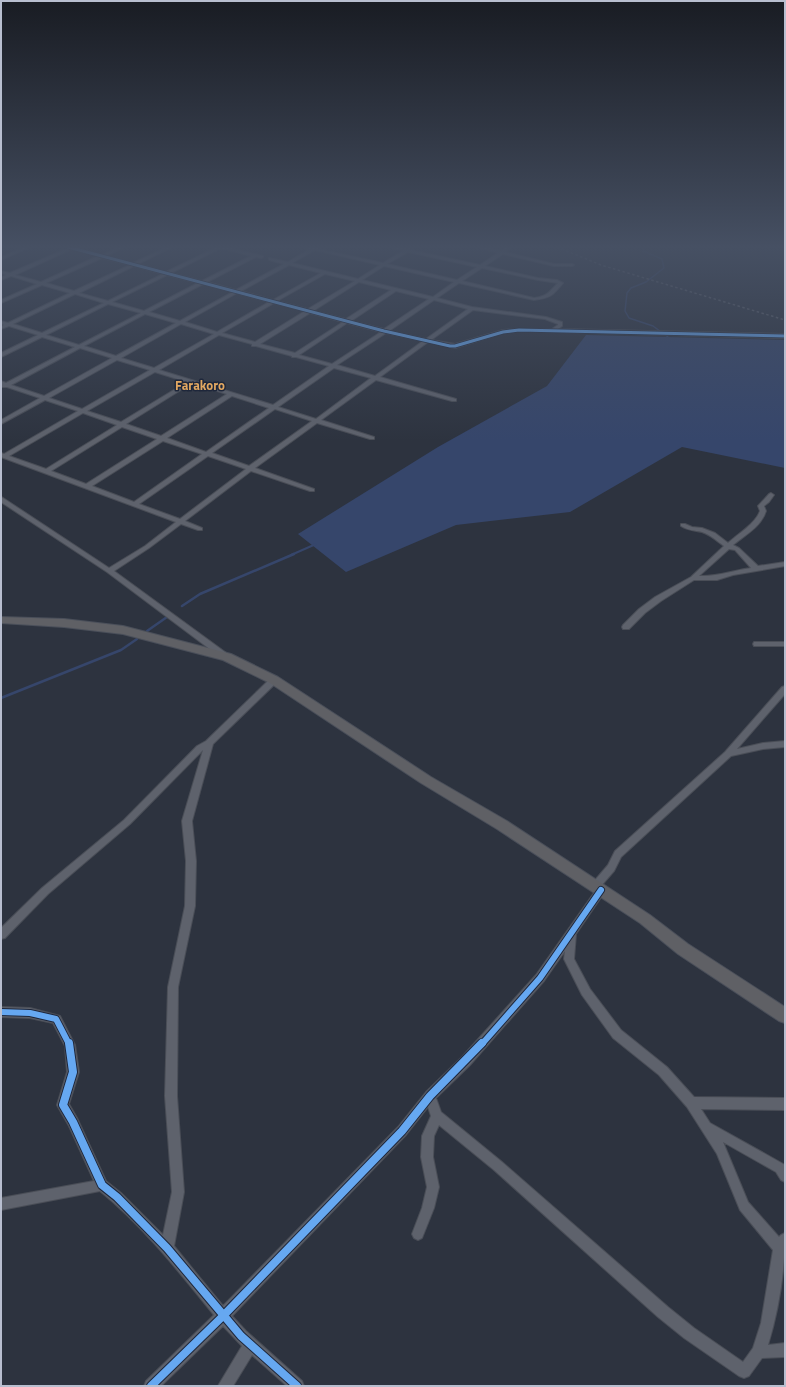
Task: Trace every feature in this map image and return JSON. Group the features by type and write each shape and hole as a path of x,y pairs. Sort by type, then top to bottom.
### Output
{"highway":[{"path":"1,620 64,623 123,630 227,657 274,680 426,780 502,825 645,918 683,949 783,1014"}],"street":[{"path":"1,328 35,312"},
{"path":"1,355 91,312"},
{"path":"138,312 454,400"},
{"path":"1,422 116,357 202,312"},
{"path":"3,455 155,370 254,312"},
{"path":"254,345 306,312"},
{"path":"316,312 428,341 455,346 503,332 519,330 785,336"},
{"path":"294,356 361,312"},
{"path":"135,504 412,312"},
{"path":"109,571 147,547 251,468 467,312"},
{"path":"500,312 546,318 560,323 560,326 554,330"},
{"path":"3,385 81,346 142,313"},
{"path":"1,322 372,438"},
{"path":"47,471 192,381"},
{"path":"3,385 44,397 312,490"},
{"path":"88,486 231,394"},
{"path":"3,455 200,529"},
{"path":"626,627 642,611 658,599 693,578 744,532 755,525 762,517 763,511 761,506 771,495"},
{"path":"1,499 109,571 227,657"},
{"path":"683,525 690,529 702,530 713,534 747,558 756,569"},
{"path":"693,578 710,579 785,564"},
{"path":"757,644 785,644"},
{"path":"1,934 45,891 127,822 200,748 209,743 274,680"},
{"path":"151,1386 223,1316 402,1131 430,1096 466,1061 540,978 571,934 618,854 728,754 785,689"},
{"path":"167,1248 178,1192 171,1096 173,987 190,906 191,861 187,820 209,743"},
{"path":"728,754 763,746 785,744"},
{"path":"430,1096 437,1116 498,1166 689,1333 744,1371 759,1352 768,1323 783,1247 744,1206 721,1150 691,1103 663,1071 617,1034 586,992 569,959 571,934"},
{"path":"1,1012 30,1013 56,1019 70,1045 73,1072 63,1105 73,1122 102,1185 167,1248 223,1316 251,1345 296,1386"},
{"path":"691,1103 785,1104"},
{"path":"418,1234 428,1208 433,1187 428,1166 427,1143 428,1136 437,1116"},
{"path":"706,1126 780,1168 785,1176"},
{"path":"1,1204 102,1185"},
{"path":"224,1386 251,1345"},
{"path":"759,1352 785,1350"}],"water":[{"path":"586,335 785,340 785,468 682,447 570,512 456,525 346,572 298,534 438,447 547,386"}],"waterway":[{"path":"625,312 629,318 653,326 668,337"},
{"path":"291,555 316,544"},
{"path":"182,606 200,594 294,554"},
{"path":"147,631 167,617"},
{"path":"1,698 121,650 137,639"}],"railway":[{"path":"757,312 785,320"}],"cycle path":[{"path":"311,312 384,331 450,346 455,346 503,332 519,330 785,336"},
{"path":"151,1386 223,1316 402,1131 430,1096 466,1061 540,978 601,890"},
{"path":"1,1012 30,1013 56,1019 70,1045 73,1072 63,1105 73,1122 102,1185 117,1197 167,1248 241,1336 297,1386"}],"district":[{"name":"Farakoro","path":"200,385"}]}
